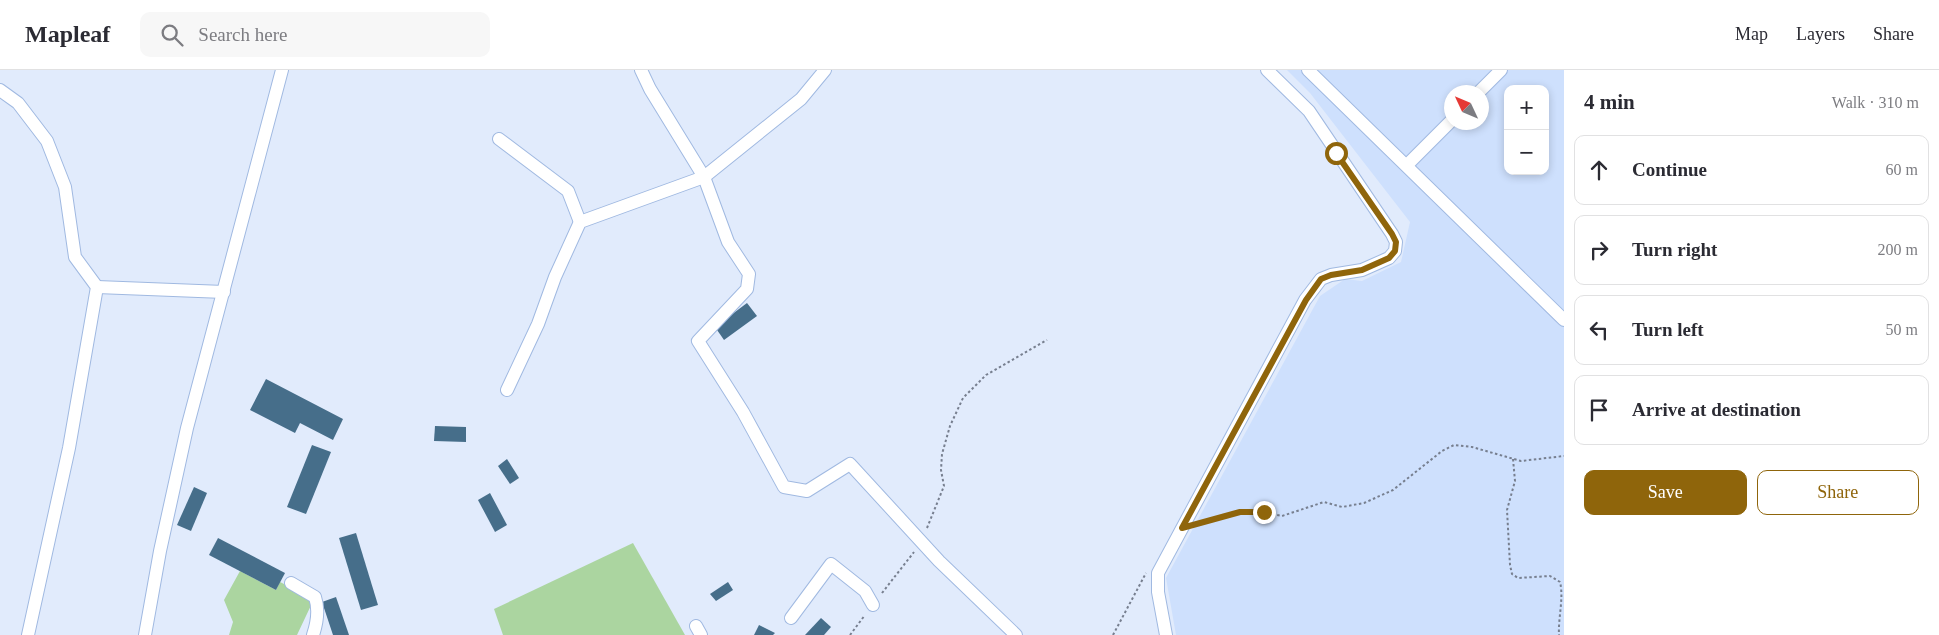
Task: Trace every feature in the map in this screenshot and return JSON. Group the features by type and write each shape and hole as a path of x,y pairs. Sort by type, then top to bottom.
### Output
{"street":[{"path":"145,635 160,551 187,428 282,70"},
{"path":"641,70 650,89 704,177 728,242 750,274 747,289 698,342 743,412 784,487 807,491 850,464 921,542 1016,635"},
{"path":"580,222 704,177 800,99 825,70"},
{"path":"1166,635 1158,592 1158,573 1306,300 1321,279 1331,275 1362,270 1389,258 1395,251 1396,242 1392,234 1309,111 1267,70"},
{"path":"1308,70 1564,320"},
{"path":"1486,85 1501,70"},
{"path":"0,90 18,103 47,141 65,187 75,257 97,287 69,448 28,635"},
{"path":"1407,166 1444,128"},
{"path":"499,138 568,191 580,222 555,277 538,324 507,390"},
{"path":"97,287 224,292"},
{"path":"791,618 831,564 865,591 873,605"},
{"path":"291,583 315,597 317,603 316,626 313,635"}],"path":[{"path":"850,635 921,542 944,486 941,470 942,454 950,426 963,398 986,375 1047,340"},
{"path":"1182,528 1240,512 1264,512 1282,516 1324,502 1342,507 1364,502 1393,490 1442,451 1454,445 1472,447 1521,460 1564,456"},
{"path":"1513,459 1515,481 1507,510 1512,574 1518,578 1550,576 1560,582 1562,589 1558,620 1559,635"},
{"path":"1114,635 1145,574 1164,559"}],"shaded area":[{"path":"1287,70 1564,70 1564,635 1176,635 1166,578 1320,296 1345,279 1362,281 1401,262 1410,222 1310,93"}],"green space":[{"path":"633,543 685,635 503,635 494,609"},
{"path":"240,571 276,590 280,582 314,599 297,635 229,635 233,622 224,600"}],"building":[{"path":"747,303 757,316 724,340 715,327"},
{"path":"266,379 343,419 333,440 300,423 295,433 250,410"},
{"path":"435,426 466,427 466,442 434,441"},
{"path":"312,445 331,452 306,514 287,507"},
{"path":"507,459 519,478 510,484 498,466"},
{"path":"194,487 207,493 191,531 177,525"},
{"path":"490,493 507,525 495,532 478,500"},
{"path":"356,533 378,605 361,610 339,538"},
{"path":"218,538 285,573 276,590 209,555"},
{"path":"728,582 733,590 716,601 710,594"},
{"path":"336,597 349,635 333,635 322,602"},
{"path":"821,618 831,627 824,635 805,635"},
{"path":"759,625 775,633 773,635 754,635"}],"route":[{"path":"1264,512 1240,512 1182,528 1256,388 1306,300 1321,279 1331,275 1362,270 1389,258 1395,251 1396,242 1392,234 1336,153"}]}
